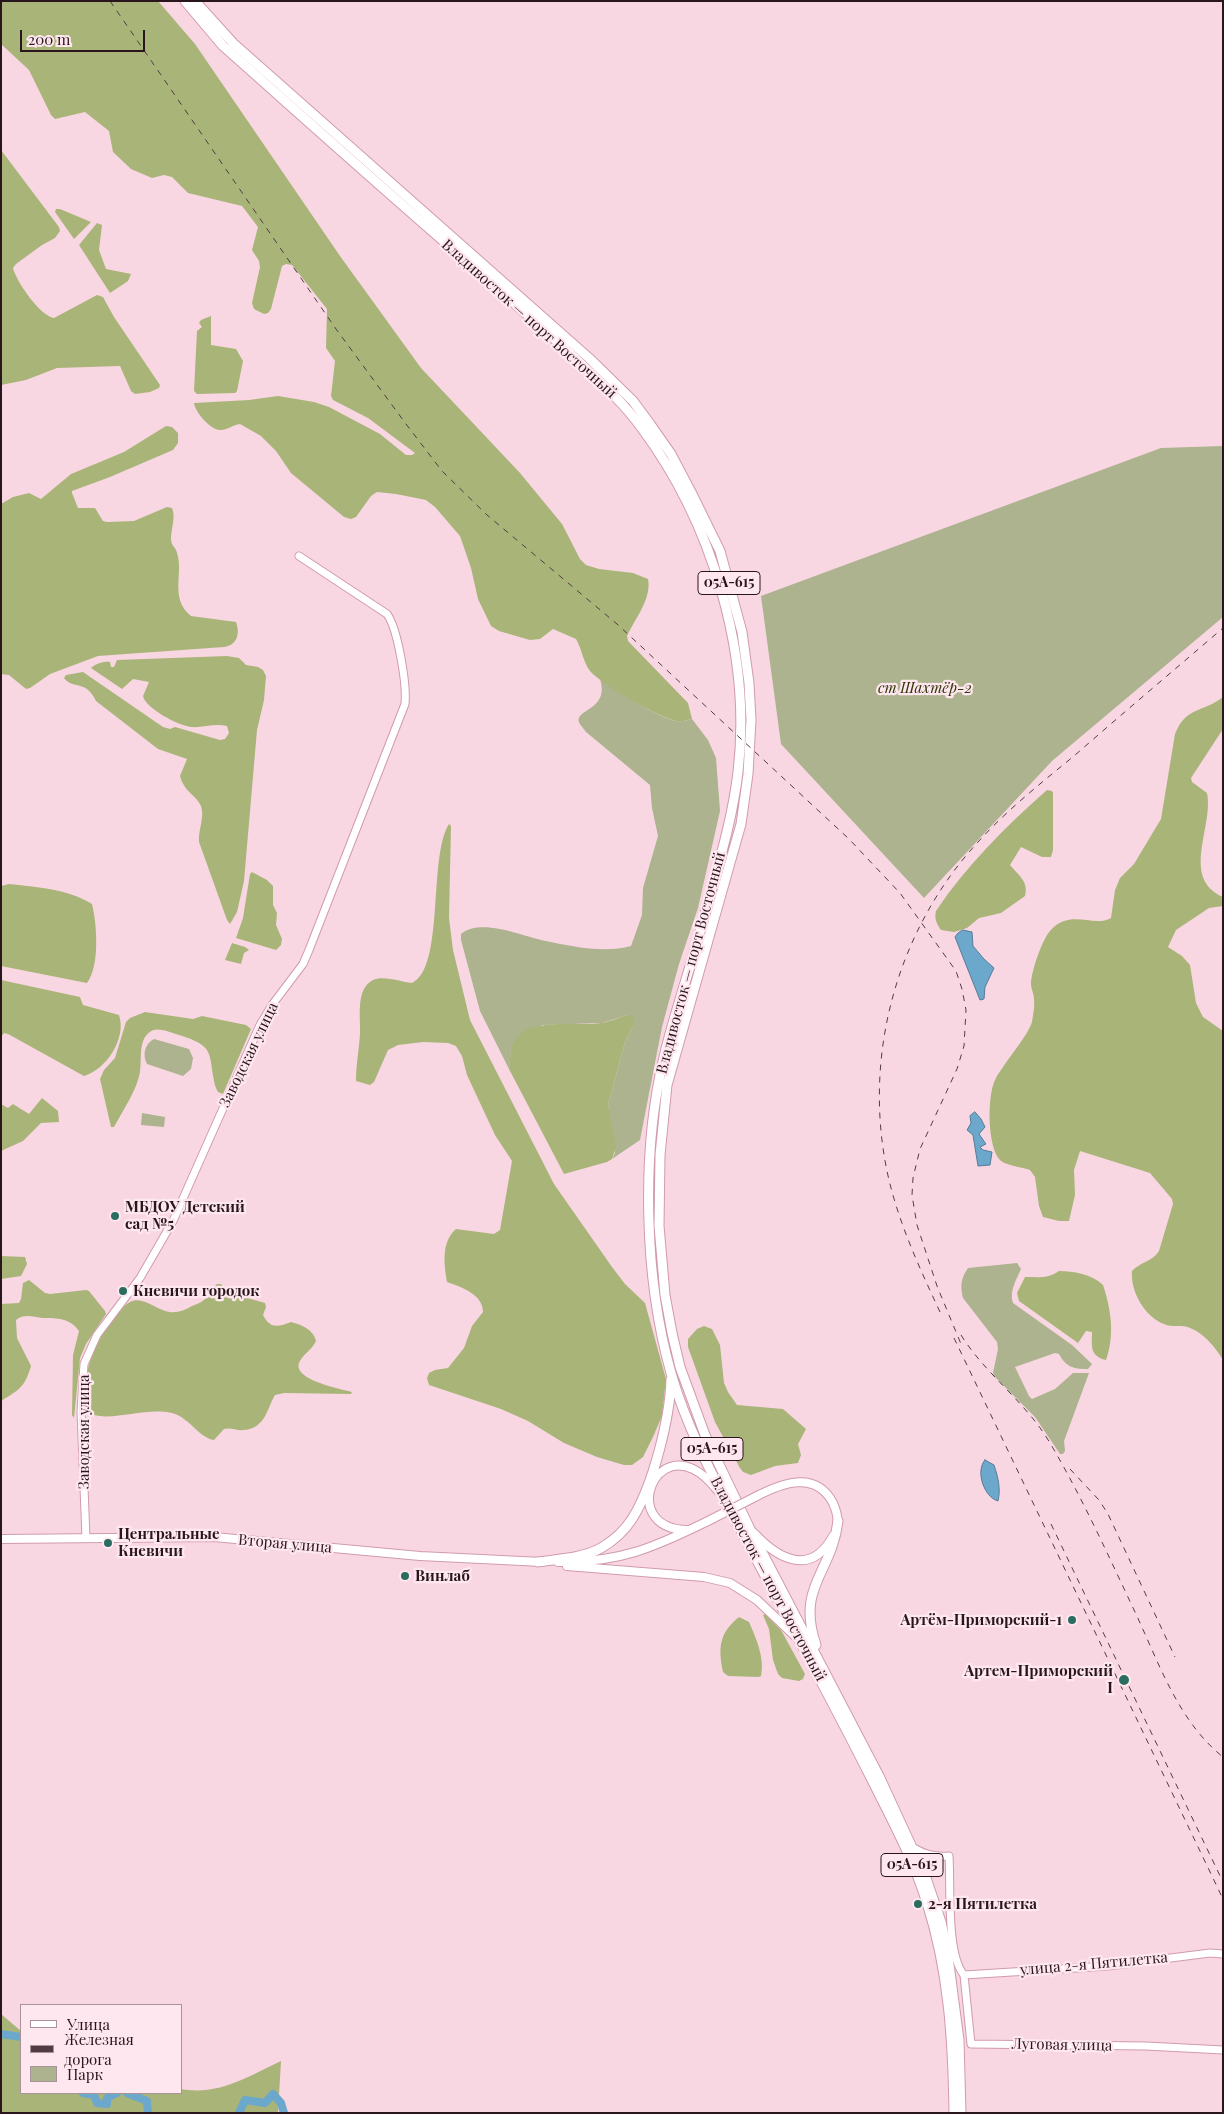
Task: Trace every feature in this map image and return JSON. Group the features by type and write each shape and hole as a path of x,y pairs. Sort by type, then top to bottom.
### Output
{"highway":[{"name":"Владивосток — порт Восточный","path":"185,1 223,46 535,320 613,394 641,426 677,483 707,546 731,628 737,670 740,716 739,766 731,817 663,1060 649,1153 652,1267 659,1314 671,1374 689,1423 723,1495 892,1819 926,1901 945,1980 952,2038 954,2113"},
{"name":"Владивосток — порт Восточный","path":"195,1 233,43 590,358 633,401 671,454 720,551 742,632 749,683 751,720 748,774 741,824 667,1085 660,1155 659,1226 665,1295 680,1368 705,1435 750,1528 879,1776 914,1848 926,1878 941,1922 949,1957 959,2040 961,2113"},
{"path":"538,1562 576,1556 601,1548 616,1537 632,1519 647,1485 662,1439 670,1401 671,1374"},
{"path":"818,1660 812,1632 810,1603 817,1578 836,1538 838,1521"}],"main road":[{"path":"689,1530 675,1530 662,1523 653,1515 648,1502 648,1491 653,1481 661,1472 672,1466 681,1465 692,1468 703,1474 723,1495"},
{"path":"538,1562 577,1562 620,1558 662,1544 784,1483 811,1484 820,1488 832,1500 838,1521 833,1537 824,1549 806,1560 792,1560 782,1557 767,1547 750,1528"},
{"name":"Вторая улица","path":"1,1539 214,1537 420,1556 538,1562"},
{"path":"538,1562 583,1568 704,1577 730,1583 757,1600 798,1639"}],"street":[{"name":"Заводская улица","path":"86,1538 81,1412 83,1372 87,1355 97,1335 140,1278 169,1230 260,1025 276,999 303,964 320,926 405,704 405,687 392,620 387,614 299,556"},
{"path":"914,1848 938,1857 949,1856 950,1901 956,1960 959,1969 964,1974"},
{"path":"926,1878 930,1864 938,1857"},
{"name":"улица 2-я Пятилетка","path":"964,1974 1108,1966 1205,1953 1223,1954"},
{"name":"Луговая улица","path":"964,1974 971,2044 1146,2046 1223,2050"}],"green space":[{"path":"1,1 158,1 195,44 340,256 421,368 520,473 562,524 580,559 586,565 599,569 633,573 648,579 648,594 627,636 628,641 688,703 692,719 679,721 669,719 645,708 606,684 590,671 576,639 553,629 540,639 530,640 499,631 491,626 478,599 471,568 460,536 435,507 426,500 377,492 371,496 356,517 351,519 344,517 291,473 276,451 261,436 240,424 221,430 204,420 194,403 249,400 278,396 314,402 329,407 380,434 406,455 415,453 368,418 333,400 331,396 335,361 326,348 327,309 292,265 286,264 282,266 271,309 268,313 264,314 254,309 252,303 260,267 259,261 252,250 258,227 242,206 188,193 172,177 164,175 152,178 131,169 113,152 109,131 85,112 55,119 51,115 29,70 1,44"},
{"path":"1,150 59,227 60,231 55,238 42,245 13,268 24,289 42,311 54,318 97,295 103,297 114,317 160,385 159,388 150,392 135,394 131,391 120,366 57,368 26,380 1,385"},
{"path":"56,209 91,222 74,239 55,212"},
{"path":"97,223 102,225 99,250 106,269 131,274 128,281 110,293 79,245"},
{"path":"211,316 211,345 236,349 243,361 235,393 197,394 194,391 197,331 202,327 199,323 201,320"},
{"path":"166,426 172,427 178,433 178,443 173,450 72,491 72,493 78,508 95,508 103,521 107,522 134,521 167,507 172,508 171,539 179,561 178,585 184,609 191,616 236,622 237,638 232,644 224,647 98,656 50,674 26,689 9,675 1,674 1,504 13,497 29,493 41,499 71,474 124,452"},
{"name":"ст Шахтёр-2","path":"1223,446 1223,617 1052,761 924,898 781,744 761,596 1161,448"},
{"path":"227,656 239,658 246,665 258,667 263,670 266,676 264,700 257,730 244,881 237,912 230,924 199,842 201,806 184,786 180,776 187,759 158,749 96,701 88,690 71,684 64,678 66,675 83,672 163,727 170,729 175,727 220,740 225,739 229,733 227,726 186,726 156,711 145,701 143,696 149,682 133,679 122,689 91,668 100,663 108,662 110,662 111,667 114,667 117,660"},
{"path":"600,679 668,719 683,721 692,719 708,740 716,758 720,811 698,908 679,964 662,1027 640,1140 612,1159 615,1153 608,1105 625,1042 633,1026 627,1015 602,1023 542,1025 511,1051 509,1069 480,1011 461,940 461,934 469,929 480,927 503,930 578,947 611,949 631,946 642,915 643,888 658,836 652,808 650,785 586,732 579,722 582,714 597,703 600,697 602,689"},
{"path":"1223,697 1223,729 1191,778 1192,782 1207,793 1208,806 1201,865 1203,878 1210,888 1223,897 1223,906 1209,908 1176,930 1168,947 1182,956 1190,965 1196,1003 1203,1017 1223,1031 1223,1360 1209,1341 1195,1330 1184,1326 1167,1325 1157,1321 1145,1309 1136,1295 1133,1287 1132,1271 1153,1258 1159,1251 1173,1204 1172,1199 1150,1173 1080,1151 1074,1170 1075,1195 1069,1221 1059,1221 1043,1217 1039,1206 1035,1177 1030,1170 1004,1163 996,1155 991,1134 990,1109 992,1088 995,1080 1026,1035 1032,1022 1034,995 1031,979 1047,935 1058,924 1065,921 1073,919 1097,921 1111,918 1115,890 1120,878 1134,864 1161,819 1175,734 1179,725 1190,714"},
{"path":"1047,790 1053,793 1053,850 1051,857 1042,857 1021,847 1010,865 1024,882 1025,896 1001,913 979,918 967,928 954,932 941,930 936,921 936,911 960,878 987,847"},
{"path":"449,824 451,826 449,918 453,950 470,1020 554,1184 625,1284 645,1303 666,1379 662,1416 643,1457 632,1465 624,1465 597,1457 564,1443 528,1421 501,1409 429,1385 427,1378 429,1373 435,1370 448,1368 464,1348 472,1326 483,1312 479,1300 475,1296 465,1289 447,1282 445,1254 448,1240 456,1229 494,1234 500,1230 512,1161 495,1135 467,1075 462,1056 456,1046 448,1043 423,1042 398,1045 388,1050 374,1082 370,1085 356,1081 356,1075 360,1034 360,1004 367,984 373,980 387,978 412,983 422,973 429,956 433,935 439,860 443,839"},
{"path":"252,872 267,880 273,886 273,905 277,913 276,925 282,939 281,945 276,950 236,938 243,918 250,874"},
{"path":"9,884 62,892 92,904 96,933 96,956 91,976 87,983 1,966 1,886"},
{"path":"232,943 249,950 244,953 241,964 225,960"},
{"path":"1,980 80,997 83,1005 119,1015 120,1033 113,1052 100,1067 84,1076 8,1034 4,1033 1,1037"},
{"path":"145,1012 193,1019 202,1016 246,1025 251,1029 223,1094 218,1092 216,1088 211,1059 205,1048 191,1039 168,1032 153,1030 150,1032 146,1035 142,1045 140,1072 136,1086 114,1127 111,1127 100,1079 104,1070 115,1058 126,1022 130,1018"},
{"path":"627,1015 634,1017 633,1026 625,1042 608,1105 616,1147 612,1159 564,1174 509,1069 513,1046 516,1039 523,1032 543,1025 601,1023"},
{"path":"154,1039 189,1049 193,1058 191,1069 183,1076 147,1064 145,1050"},
{"path":"42,1098 58,1111 59,1122 41,1123 23,1141 1,1151 1,1104 8,1108 13,1104 29,1114"},
{"path":"142,1113 165,1117 164,1127 141,1125"},
{"path":"1,1256 25,1257 27,1264 21,1276 1,1279"},
{"path":"1017,1263 1021,1269 1012,1290 1013,1303 1072,1345 1092,1364 1088,1369 1074,1368 1064,1362 1059,1354 1055,1353 1015,1367 1032,1399 1055,1389 1073,1373 1089,1373 1064,1441 1065,1451 1063,1454 1060,1454 1035,1417 994,1376 998,1349 997,1342 963,1298 962,1282 968,1268"},
{"path":"1059,1271 1082,1274 1099,1281 1103,1285 1111,1322 1109,1351 1106,1360 1094,1353 1092,1332 1086,1331 1078,1343 1019,1301 1017,1293 1025,1277 1047,1276"},
{"path":"29,1280 45,1293 50,1294 89,1291 106,1314 86,1344 80,1358 74,1418 72,1415 73,1355 79,1331 72,1323 63,1320 29,1316 16,1320 17,1338 31,1366 24,1383 1,1401 1,1304 19,1303 23,1283"},
{"path":"217,1284 221,1284 226,1292 265,1303 266,1307 263,1315 268,1323 278,1326 291,1322 303,1326 310,1331 316,1341 300,1360 299,1369 310,1379 352,1392 351,1394 284,1393 275,1395 265,1417 257,1426 244,1430 224,1429 214,1440 203,1435 184,1419 172,1413 151,1412 109,1416 90,1414 85,1403 84,1388 87,1371 101,1337 120,1310 130,1302 140,1300 165,1311 181,1311 203,1301"},
{"path":"704,1326 712,1329 720,1345 724,1383 737,1405 783,1409 806,1429 798,1444 801,1455 798,1463 775,1466 751,1475 743,1472 740,1468 715,1422 688,1347 688,1339 697,1329"},
{"path":"765,1614 781,1630 805,1674 803,1679 799,1681 782,1678 778,1674 773,1660 769,1629 763,1615"},
{"path":"739,1617 749,1622 757,1641 762,1662 761,1676 759,1677 728,1676 723,1672 721,1648 724,1635 732,1623"},
{"path":"1,2014 20,2030 20,2094 182,2094 182,2089 208,2090 233,2083 281,2061 278,2113 1,2113"}],"water":[{"path":"963,930 972,932 973,946 994,968 985,987 984,999 980,1000 955,937"},
{"path":"975,1112 985,1127 979,1134 986,1144 980,1147 983,1150 992,1152 990,1165 978,1166 973,1135 967,1130 971,1123 970,1116"},
{"path":"985,1460 994,1465 998,1478 998,1501 993,1499 982,1483 981,1470"}],"waterway":[{"path":"1,2034 20,2037"},
{"path":"88,2094 94,2095 97,2103 107,2104 107,2098 115,2094"},
{"path":"130,2094 147,2101 148,2113"},
{"path":"239,2113 245,2100 265,2103 273,2094 281,2103 284,2113"}],"railway":[{"path":"110,1 336,329 442,471 487,515 617,624 849,839 900,893 956,971 966,1010 964,1046 957,1069 920,1149 913,1178 912,1195 917,1225 937,1286 961,1344"},
{"path":"940,1312 899,1214 889,1180 881,1135 879,1090 883,1044 892,1000 906,957 925,916 949,877 989,830 1024,797 1223,628"},
{"path":"961,1335 982,1363 1029,1414 1050,1443 1094,1526 1171,1690 1182,1709 1207,1743 1223,1757"},
{"path":"954,1338 1223,1899"},
{"path":"1070,1469 1099,1500 1108,1514 1175,1657"},
{"path":"1051,1524 1223,1882"}],"place":[{"name":"МБДОУ Детский сад №5","path":"115,1216"},
{"name":"Кневичи городок","path":"123,1291"},
{"name":"Центральные Кневичи","path":"108,1543"},
{"name":"Винлаб","path":"405,1576"},
{"name":"Артём-Приморский-1","path":"1072,1620"},
{"name":"Артем-Приморский I","path":"1124,1680"},
{"name":"2-я Пятилетка","path":"918,1904"}]}
